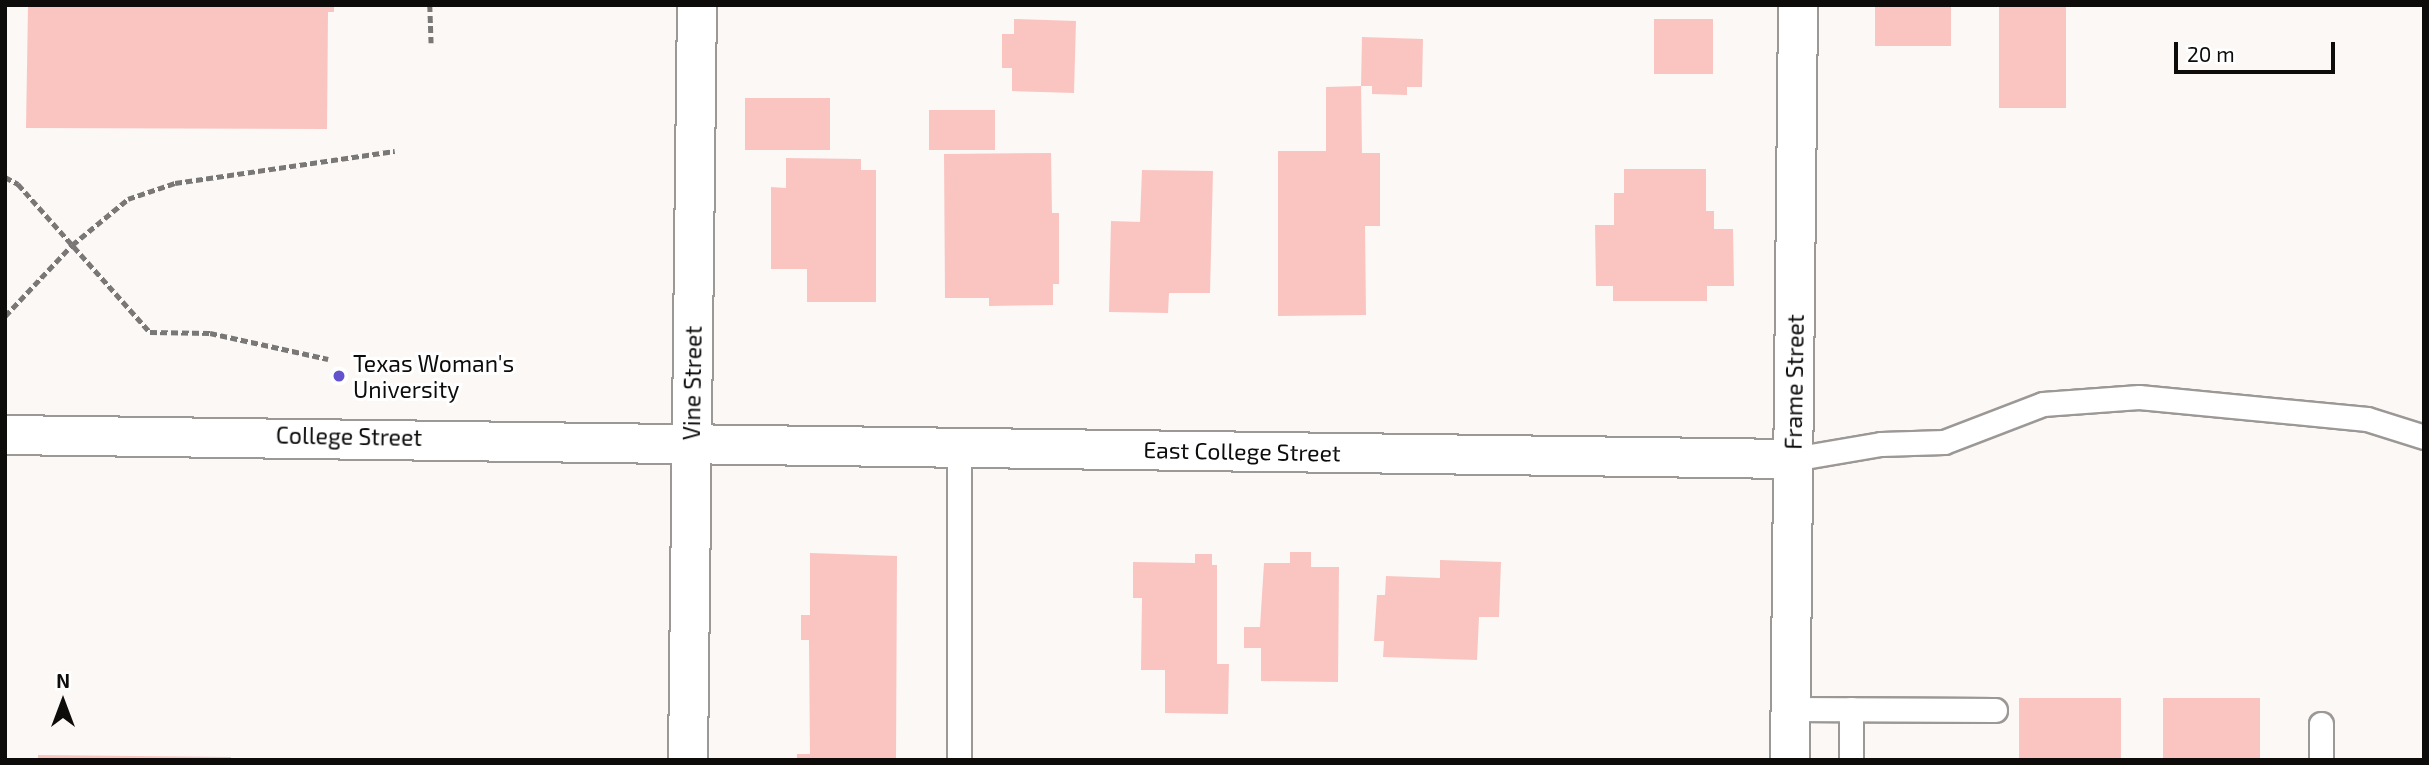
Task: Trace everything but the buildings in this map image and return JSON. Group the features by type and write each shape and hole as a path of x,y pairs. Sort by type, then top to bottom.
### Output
{"street":[{"name":"Vine Street","path":"688,760 697,5"},
{"name":"Frame Street","path":"1790,760 1798,5"},
{"name":"College Street","path":"5,435 692,442"},
{"name":"East College Street","path":"692,442 1793,459"}],"lane":[{"path":"1793,459 1881,444 1944,442 2043,404 2138,397 2367,419 2424,437"},
{"path":"959,446 959,760"},
{"path":"1791,709 1995,710"},
{"path":"1851,709 1851,760"},
{"path":"2321,724 2321,760"}],"path":[{"path":"430,5 431,43"},
{"path":"5,316 72,245 128,199 175,183 395,151"},
{"path":"5,177 18,184 150,332 210,333 328,359"}],"place":[{"name":"Texas Woman's University","path":"339,376"}]}
